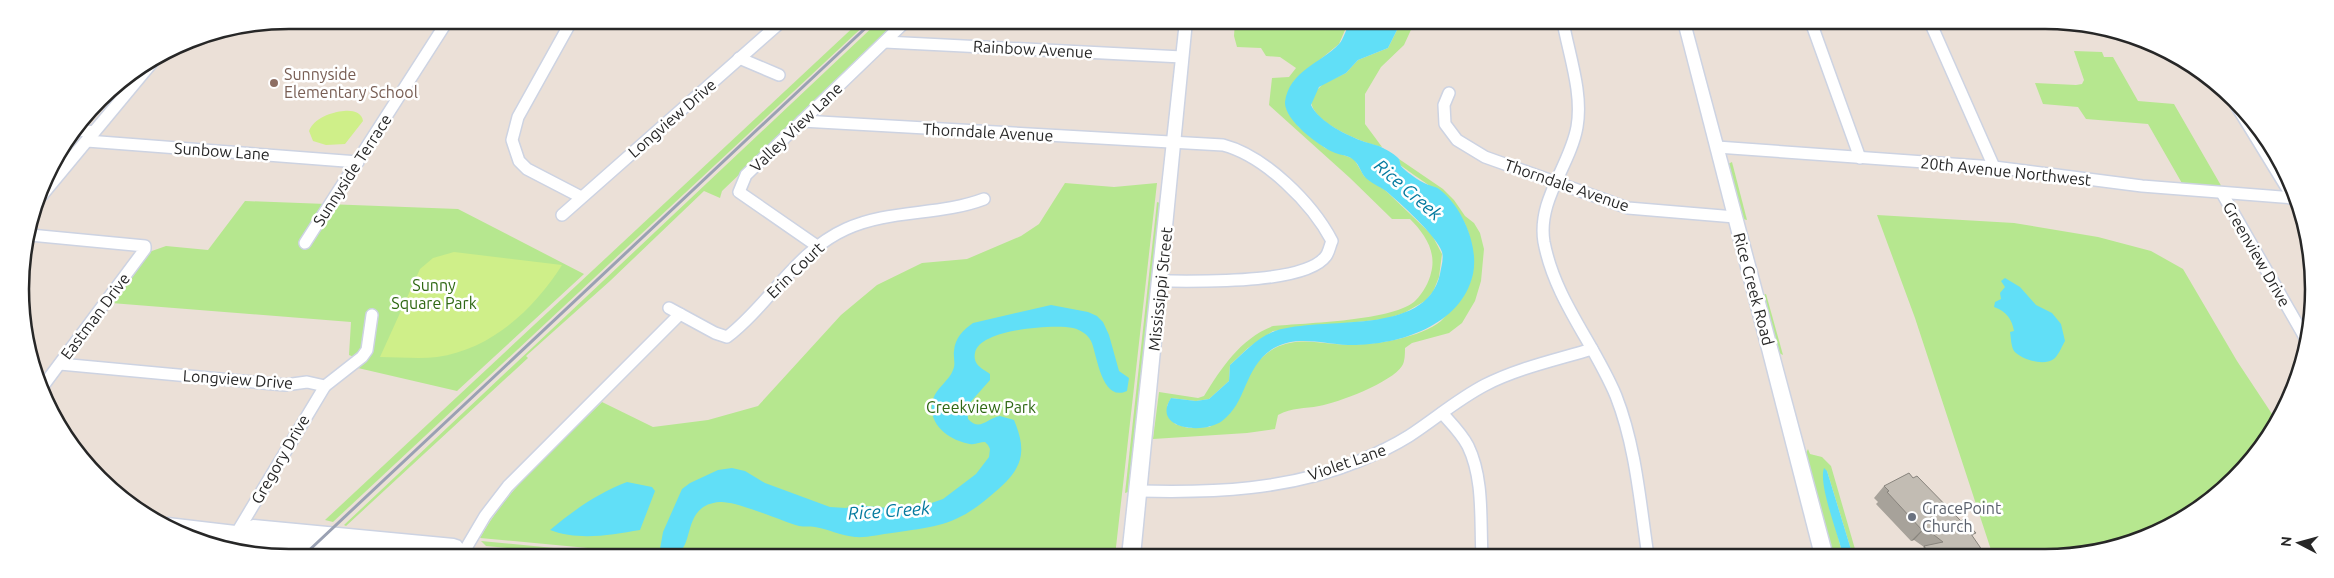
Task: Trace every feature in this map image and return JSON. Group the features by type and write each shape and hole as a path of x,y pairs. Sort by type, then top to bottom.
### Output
{"street":[{"name":"Sunnyside Terrace","path":"305,244 442,29"},
{"path":"567,29 518,117 512,140 519,161 526,168 581,197"},
{"name":"Longview Drive","path":"562,215 773,29"},
{"name":"Valley View Lane","path":"817,246 739,192 746,175 898,29"},
{"name":"Mississippi Street","path":"1132,549 1185,29"},
{"path":"1564,29 1576,96 1578,120 1570,152 1547,198 1542,227 1550,270 1570,315 1592,349 1617,398 1623,419 1647,549"},
{"name":"Rice Creek Road","path":"1686,29 1822,549"},
{"path":"1814,29 1860,158"},
{"path":"1933,29 1994,167"},
{"name":"Rainbow Avenue","path":"884,42 1182,57"},
{"path":"739,58 778,75"},
{"path":"55,176 86,134 137,78"},
{"name":"Thorndale Avenue","path":"1449,93 1444,102 1444,119 1450,134 1459,142 1485,157 1628,208 1735,217"},
{"name":"Thorndale Avenue","path":"802,121 1223,145 1258,159 1329,233 1332,246 1328,256 1322,262 1307,269 1232,282 1160,281"},
{"name":"Sunbow Lane","path":"86,134 358,162"},
{"path":"2257,139 2272,163"},
{"name":"20th Avenue Northwest","path":"1717,147 1994,167 2142,186 2288,198"},
{"name":"Greenview Drive","path":"2222,193 2302,331"},
{"name":"Erin Court","path":"467,549 485,516 508,486 675,311 715,333 727,337 817,246 839,232 863,222 896,215 966,208 984,199"},
{"name":"Eastman Drive","path":"35,235 145,246 145,249 46,382"},
{"path":"325,386 362,357 367,350 372,315"},
{"name":"Violet Lane","path":"1139,491 1186,493 1243,490 1339,468 1388,449 1486,385 1592,349"},
{"name":"Longview Drive","path":"60,364 285,384 307,382 325,386"},
{"name":"Gregory Drive","path":"236,534 325,386"},
{"path":"1442,413 1461,434 1473,460 1476,474 1481,549"},
{"path":"187,528 236,534 253,528 454,547 456,549"},
{"path":"236,534 246,542 314,549"}],"green space":[{"path":"851,29 860,29 333,522 325,520"},
{"path":"871,29 891,29 722,191 720,198 704,191 610,281 526,356 528,358 346,526 344,525"},
{"path":"1234,29 1346,29 1339,44 1294,81 1290,88 1286,108 1298,126 1325,148 1354,159 1364,176 1385,190 1432,235 1442,254 1439,277 1433,292 1425,301 1404,313 1385,319 1273,331 1248,348 1230,365 1229,381 1209,399 1196,401 1171,398 1167,406 1175,424 1188,428 1210,427 1248,373 1266,354 1275,348 1297,342 1347,345 1390,341 1431,328 1441,321 1457,303 1467,288 1473,273 1472,247 1468,230 1452,205 1429,185 1400,165 1399,159 1443,189 1454,200 1465,216 1474,223 1480,233 1484,249 1481,281 1475,301 1462,323 1449,333 1412,343 1405,348 1402,366 1387,379 1376,385 1328,404 1283,412 1278,415 1275,429 1247,433 1153,439 1159,392 1198,398 1204,396 1217,375 1233,355 1251,338 1262,331 1273,326 1370,317 1405,307 1416,300 1421,294 1431,273 1431,250 1420,230 1410,219 1392,219 1350,178 1269,105 1272,78 1289,77 1296,68 1280,57 1266,56 1261,48 1237,47"},
{"path":"1411,29 1404,45 1381,67 1365,94 1365,124 1382,147 1351,136 1329,124 1320,117 1311,101 1315,92 1323,84 1346,73 1358,60 1388,48 1397,30"},
{"path":"2074,51 2102,52 2104,57 2113,57 2138,101 2174,104 2223,189 2183,185 2148,124 2086,119 2078,107 2043,104 2035,83 2082,84 2084,80"},
{"path":"344,111 356,112 363,121 345,144 326,145 313,141 309,131 311,126 329,114"},
{"path":"1732,162 1747,220 1743,219 1728,164"},
{"name":"Creekview Park","path":"1065,183 1114,187 1157,183 1116,549 598,549 480,538 505,500 520,483 602,402 653,427 708,420 758,406 841,315 877,285 922,263 967,259 1021,236 1039,224"},
{"name":"Sunny Square Park","path":"245,201 458,209 584,274 457,391 345,365 354,357 349,355 351,322 111,303 149,252 166,246 208,250"},
{"path":"1157,202 1160,203 1128,492 1125,493"},
{"path":"1877,215 2014,223 2098,237 2151,251 2183,269 2237,361 2272,415 2241,461 2217,485 2190,505 2160,522 2129,535 2079,547 2062,549 1991,549 1915,318"},
{"path":"454,252 562,265 525,311 493,336 476,345 457,353 437,357 380,357 420,269 433,258"},
{"path":"1766,294 1783,355 1779,353 1763,295"},
{"path":"1808,449 1810,454 1822,457 1831,466 1855,549 1851,549 1827,471 1824,483 1841,549 1831,549 1806,453"},
{"path":"481,541 564,549 519,549 486,546"}],"water":[{"name":"Rice Creek","path":"1347,29 1398,29 1388,48 1358,60 1346,73 1319,87 1311,105 1327,123 1351,136 1389,151 1398,157 1401,166 1410,174 1430,186 1438,188 1447,196 1461,216 1471,239 1474,263 1473,274 1466,292 1455,308 1441,320 1424,330 1405,337 1386,342 1348,345 1301,341 1283,344 1274,348 1256,365 1237,404 1222,421 1203,428 1192,428 1173,423 1168,417 1167,408 1171,398 1196,401 1209,399 1229,381 1230,365 1263,337 1275,331 1295,327 1394,316 1415,308 1431,294 1440,274 1443,260 1442,252 1439,245 1426,229 1386,191 1366,178 1353,160 1327,149 1303,132 1290,117 1286,109 1285,102 1288,91 1299,75 1332,51 1342,39"},
{"path":"2005,278 2020,287 2036,305 2052,313 2061,324 2065,341 2055,358 2051,361 2028,360 2014,351 2010,332 2014,331 2012,323 2005,313 1994,307 1995,302 2001,299 2000,293 2005,287 2001,281"},
{"name":"Rice Creek","path":"1051,305 1088,312 1097,316 1103,322 1109,335 1119,371 1129,378 1127,391 1118,393 1111,390 1106,384 1091,341 1081,331 1073,328 1050,327 1003,333 989,338 980,345 975,353 975,360 978,365 990,374 990,380 967,406 968,419 976,424 984,423 1000,416 1014,420 1021,442 1020,460 1017,468 1004,484 982,503 959,518 936,526 855,537 820,528 799,526 748,508 720,502 706,506 697,513 682,549 660,549 663,532 682,489 690,483 718,470 732,468 745,471 765,483 830,507 846,508 855,505 889,508 901,505 917,508 943,499 976,474 989,457 990,449 985,442 970,444 962,442 954,439 941,429 933,416 932,408 935,395 954,368 954,351 958,338 973,323"},
{"path":"1824,468 1827,471 1851,549 1841,549 1826,498 1823,476"},
{"path":"627,482 652,487 655,491 640,530 583,536 550,530 606,491"}],"building":[{"path":"1909,473 1913,478 1917,476 1961,521 1963,519 1976,533 1971,534 1981,549 1926,549 1924,546 1943,542 1925,528 1922,530 1887,492 1889,491 1884,486"}],"railway":[{"path":"310,549 864,29"}],"place":[{"name":"Sunnyside Elementary School","path":"274,83"},
{"name":"GracePoint Church","path":"1912,517"}]}
